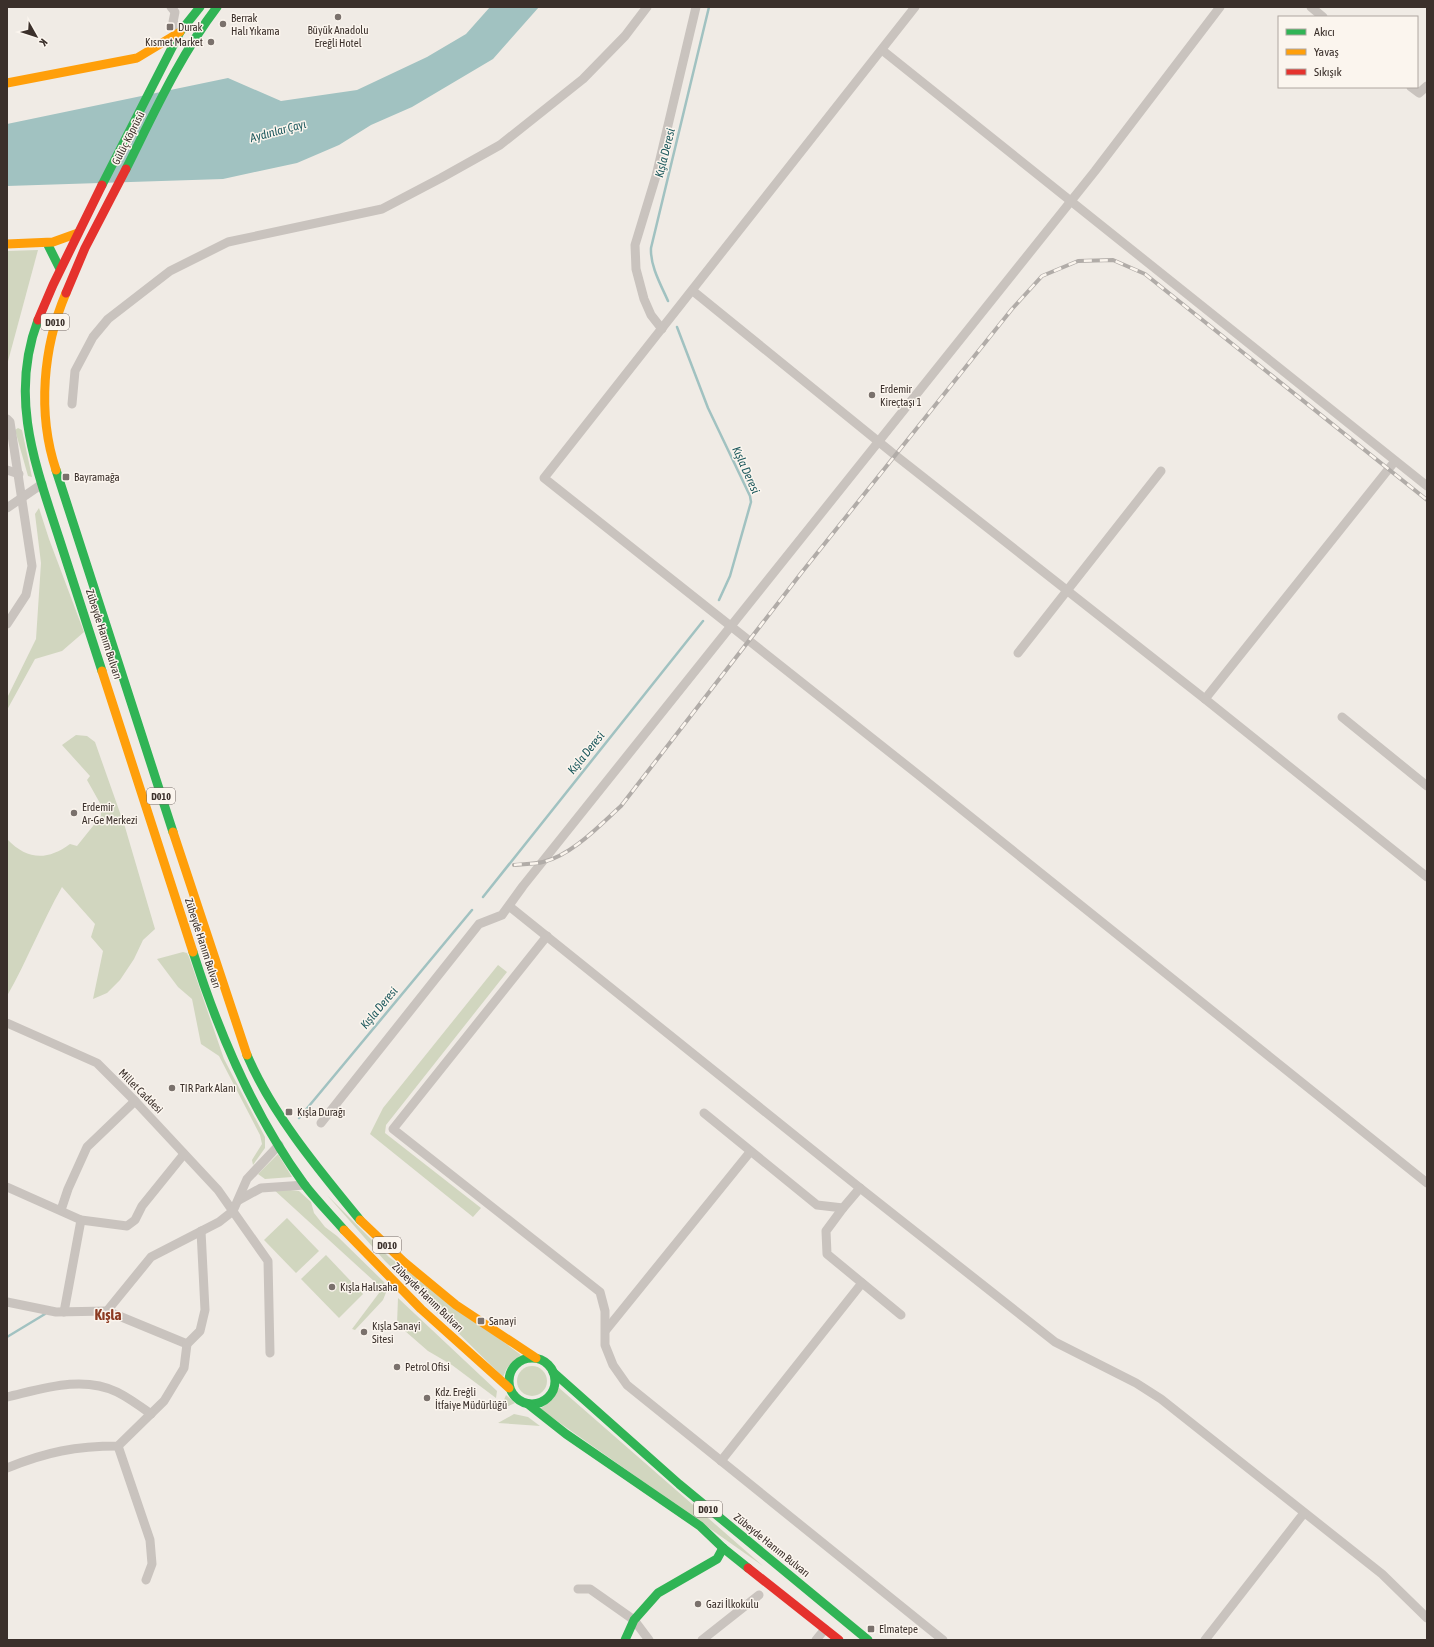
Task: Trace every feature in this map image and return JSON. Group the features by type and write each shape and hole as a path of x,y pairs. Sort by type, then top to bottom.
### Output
{"main road":[{"name":"D010","path":"180,32 200,7"},
{"name":"Gülüç Köprüsü","path":"94,231 183,55 200,27 217,7"},
{"name":"Gülüç Köprüsü","path":"78,233 180,32"},
{"path":"7,82 138,58 166,39 180,32"},
{"name":"Zübeyde Hanım Bulvarı","path":"94,231 56,319 47,360 44,394 45,420 51,455 230,1008 247,1056 266,1094 325,1177 365,1225 404,1262 456,1305 549,1366 553,1372 679,1484 868,1640"},
{"path":"7,244 62,241 78,233"},
{"name":"Zübeyde Hanım Bulvarı","path":"78,233 59,268 43,308 28,355 24,381 28,435 42,484 206,989 226,1045 268,1127 305,1185 353,1240 397,1285 509,1388 516,1399 528,1404 560,1429 700,1526 723,1548 839,1640"},
{"path":"47,243 59,268"},
{"path":"26,419 45,420"},
{"path":"509,1388 510,1372 514,1366 528,1358 536,1358"},
{"path":"528,1404 542,1402 552,1392 554,1386 553,1372"},
{"path":"625,1640 634,1620 658,1593 717,1559 723,1548"}],"street":[{"path":"171,7 175,12 173,22 177,25 180,32"},
{"path":"72,404 75,371 93,337 108,319 170,271 228,242 382,209 441,178 500,145 583,79 625,36 647,7"},
{"path":"662,330 651,315 644,299 636,269 635,245 656,176 696,7"},
{"path":"915,7 693,291 544,478 1427,1183"},
{"path":"321,1123 479,924 502,915 878,441 1070,202 1220,7"},
{"path":"1311,7 1322,16"},
{"path":"882,50 1070,202 1427,486"},
{"path":"1412,88 1419,93 1427,86"},
{"path":"693,291 878,441 1427,878"},
{"path":"7,624 26,595 32,566 21,498 19,474 8,423 26,419"},
{"path":"1205,700 1395,461"},
{"path":"7,470 19,474"},
{"path":"1018,653 1161,471"},
{"path":"7,508 42,484"},
{"path":"1342,717 1427,786"},
{"path":"509,906 860,1188 1055,1342 1136,1383 1161,1399 1382,1574 1427,1618"},
{"path":"547,936 393,1129 600,1292 606,1311 606,1345 613,1365 627,1385 943,1640"},
{"name":"Millet Caddesi","path":"7,1023 96,1064 135,1101 218,1190 268,1261 270,1352"},
{"path":"61,1210 68,1189 88,1147 135,1101"},
{"path":"704,1113 750,1152 817,1205 843,1208"},
{"path":"107,1311 151,1257 219,1222 233,1210 239,1200 247,1179 279,1145"},
{"path":"606,1330 750,1152"},
{"path":"7,1187 81,1220 127,1226 135,1220 142,1206 184,1154"},
{"path":"239,1200 261,1188 305,1185"},
{"path":"860,1188 826,1231 827,1254 901,1315"},
{"path":"64,1312 81,1220"},
{"path":"7,1468 36,1456 87,1446 118,1446 164,1401 184,1368 187,1344 200,1331 205,1310 201,1231"},
{"path":"721,1461 862,1283"},
{"path":"7,1302 56,1312 107,1311 187,1344"},
{"path":"7,1397 68,1383 97,1386 116,1392 151,1414"},
{"path":"118,1446 150,1540 152,1564 146,1580"},
{"path":"1205,1640 1304,1513"},
{"path":"578,1588 590,1589 634,1620 649,1640"},
{"path":"702,1640 759,1595"},
{"path":"816,1640 825,1629"}],"green space":[{"path":"38,250 7,365 7,251"},
{"path":"18,428 22,430 32,477 28,476 15,430"},
{"path":"39,508 84,632 62,651 35,659 7,710 7,698 36,639 41,563 35,514"},
{"path":"76,735 87,736 95,742 125,827 155,929 143,940 134,959 120,980 107,993 93,999 103,951 91,937 95,924 62,887 7,996 7,839 22,851 37,856 45,855 62,850 70,844 77,846 101,816 101,805 87,780 90,776 62,745"},
{"path":"183,952 187,953 189,957 224,1059 265,1137 265,1148 253,1165 252,1160 262,1144 260,1135 219,1056 201,1044 192,999 178,987 157,959"},
{"path":"498,965 507,972 386,1125 385,1133 481,1208 473,1217 370,1134 383,1108"},
{"path":"278,1154 292,1177 265,1179 258,1174"},
{"path":"272,1188 299,1191 311,1202 314,1213 325,1227 337,1236 384,1282 387,1290 383,1300 355,1330 352,1329 379,1293 375,1282"},
{"path":"327,1195 389,1257 521,1355 507,1368 503,1377 385,1261"},
{"path":"287,1218 319,1251 296,1273 264,1240"},
{"name":"Kışla Halısaha","path":"326,1255 363,1294 339,1318 301,1279"},
{"path":"398,1298 497,1391 496,1398 452,1365 428,1351 397,1324"},
{"path":"532,1366 542,1371 547,1381 542,1391 532,1396 522,1391 517,1381 522,1371"},
{"path":"558,1387 763,1566 540,1409 552,1400"},
{"path":"506,1395 515,1403 500,1410"},
{"path":"514,1414 528,1417 540,1426 498,1423"}],"water":[{"name":"Aydınlar Çayı","path":"490,7 539,7 493,59 412,107 371,125 339,145 297,163 223,179 7,186 7,124 228,78 281,101 357,90 427,57 466,34"}],"waterway":[{"name":"Kışla Deresi","path":"668,301 652,262 651,248 709,7"},
{"name":"Kışla Deresi","path":"677,327 708,408 750,496 751,502 730,576 719,600"},
{"name":"Kışla Deresi","path":"483,897 703,621"},
{"name":"Kışla Deresi","path":"299,1118 472,910"},
{"name":"Kışla Deresi","path":"7,1337 45,1314"}],"railway":[{"path":"514,865 543,862 564,853 585,839 621,806 802,572 1012,309 1042,276 1078,261 1113,260 1145,274 1427,500"}],"traffic: fast":[{"path":"102,185 180,32 200,7"},
{"path":"126,169 179,65 203,26 217,7"},
{"path":"47,243 59,267"},
{"path":"38,320 30,348 26,376 26,403 29,430 34,457 42,484 102,671"},
{"path":"56,470 173,832"},
{"path":"193,952 226,1043 253,1101 269,1130 304,1184 344,1230"},
{"path":"247,1055 269,1099 283,1120 313,1161 360,1220"},
{"path":"528,1358 536,1358 545,1362 551,1368 555,1381 551,1394 545,1400 536,1404 528,1404 519,1400 513,1394 509,1385 509,1377 513,1368 519,1362 528,1358"},
{"path":"553,1372 679,1484 868,1640"},
{"path":"528,1404 566,1434 700,1526 723,1548 748,1568"},
{"path":"625,1640 634,1620 658,1593 717,1559 723,1548"}],"traffic: slow":[{"path":"7,83 137,58 180,32"},
{"path":"7,244 53,242 78,233"},
{"path":"56,470 46,426 45,380 52,335 66,293"},
{"path":"102,671 193,952"},
{"path":"173,832 247,1055"},
{"path":"360,1220 404,1262 456,1305 536,1358"},
{"path":"344,1230 421,1309 509,1388"}],"traffic: jam":[{"path":"66,293 85,248 126,169"},
{"path":"38,320 53,285 102,185"},
{"path":"748,1568 839,1640"}],"place":[{"name":"Büyük Anadolu Ereğli Hotel","path":"338,17"},
{"name":"Berrak Halı Yıkama","path":"223,24"},
{"name":"Durak","path":"170,27"},
{"name":"Kısmet Market","path":"211,42"},
{"name":"Erdemir Kireçtaşı 1","path":"872,395"},
{"name":"Bayramağa","path":"66,477"},
{"name":"Erdemir Ar-Ge Merkezi","path":"74,813"},
{"name":"TIR Park Alanı","path":"172,1088"},
{"name":"Kışla Durağı","path":"289,1112"},
{"name":"Kışla Halısaha","path":"332,1287"},
{"name":"Sanayi","path":"481,1321"},
{"name":"Kışla Sanayi Sitesi","path":"364,1332"},
{"name":"Petrol Ofisi","path":"397,1367"},
{"name":"Kdz. Ereğli İtfaiye Müdürlüğü","path":"427,1398"},
{"name":"Gazi İlkokulu","path":"698,1604"},
{"name":"Elmatepe","path":"871,1629"}],"district":[{"name":"Kışla","path":"108,1314"}]}
